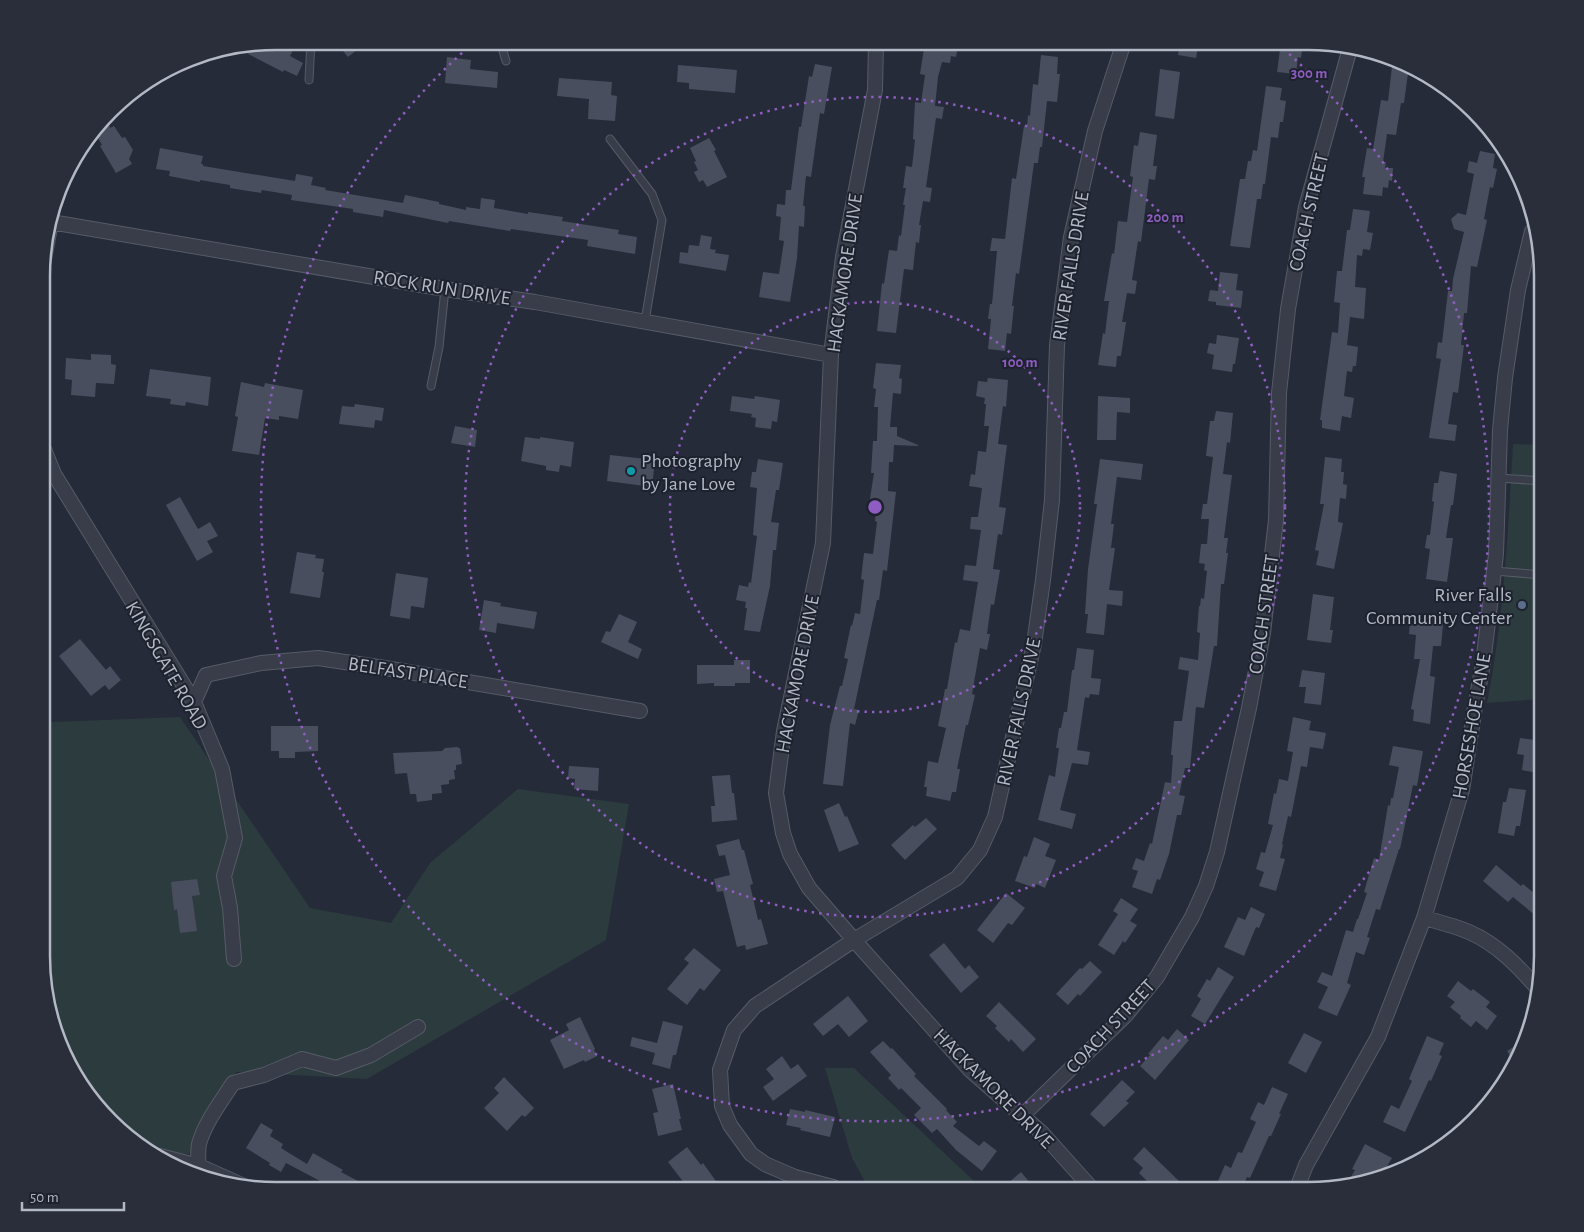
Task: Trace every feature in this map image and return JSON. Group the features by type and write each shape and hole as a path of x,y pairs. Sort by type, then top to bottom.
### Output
{"street":[{"name":"HACKAMORE DRIVE","path":"876,50 874,90 843,257 831,355 823,542 784,731 776,793 783,833 790,854 809,888 854,940 970,1070 1042,1133 1086,1182"},
{"name":"RIVER FALLS DRIVE","path":"818,1182 795,1176 765,1164 751,1154 730,1125 722,1106 720,1070 734,1030 755,1006 854,940 957,878 980,850 995,817 1034,644 1043,580 1052,500 1057,345 1071,237 1095,131 1121,50"},
{"name":"COACH STREET","path":"1023,1116 1126,1015 1157,977 1192,917 1206,886 1217,852 1249,708 1263,633 1276,520 1279,392 1288,309 1306,207 1348,54"},
{"name":"ROCK RUN DRIVE","path":"57,223 445,289 535,302 831,355"},
{"name":"HORSESHOE LANE","path":"1299,1182 1306,1165 1378,1037 1424,918 1462,790 1483,664 1494,571 1500,430 1505,378 1518,290 1531,237"},
{"name":"KINGSGATE ROAD","path":"50,464 54,474 194,702 222,770 235,838 224,876 230,908 234,959"},
{"name":"BELFAST PLACE","path":"194,702 206,674 261,663 318,658 640,711"},
{"path":"1424,918 1470,932 1496,948 1532,983"},
{"path":"197,1168 199,1145 210,1120 233,1083 264,1075 302,1059 336,1068 371,1056 418,1027"}],"lane":[{"path":"309,80 311,50"},
{"path":"503,50 506,61"},
{"path":"610,139 652,194 662,220 645,321"},
{"path":"431,386 445,289"},
{"path":"1498,478 1534,480"},
{"path":"1494,571 1534,574"}],"shaded area":[{"name":"River Falls Community Center","path":"1513,444 1534,445 1534,700 1487,703 1498,639 1507,542"},
{"path":"180,717 310,908 391,923 430,863 518,789 629,804 606,940 367,1079 236,1072 189,1154 165,1153 116,1116 80,1069 62,1028 54,1000 50,970 50,719 52,722"},
{"path":"825,1068 854,1068 975,1182 865,1182 852,1158"}],"building":[{"path":"262,50 293,50 290,56 303,63 297,76 284,70 283,72 248,54 249,52"},
{"path":"342,50 357,50 348,57"},
{"path":"924,50 957,50 956,57 951,56 950,63 942,62 938,77 935,106 944,107 942,119 936,118 926,187 932,188 930,202 923,201 919,225 921,225 919,243 916,242 913,270 904,269 896,333 877,331 882,283 884,284 889,250 897,251 899,235 901,236 905,205 903,205 906,188 903,188 906,166 912,167 915,140 913,139 915,102 921,103 925,75 920,74"},
{"path":"1179,50 1198,50 1196,58 1178,55"},
{"path":"1280,50 1302,50 1301,58 1298,57 1296,74 1277,72"},
{"path":"1041,55 1058,57 1057,74 1060,74 1057,102 1047,101 1042,147 1040,147 1038,163 1034,163 1019,274 1016,273 1011,334 1007,333 1005,351 988,349 991,319 988,319 990,304 992,304 997,251 990,251 992,238 1005,239 1012,178 1016,179 1024,126 1027,126 1028,115 1030,116 1033,84 1038,85"},
{"path":"447,57 471,60 470,69 498,72 497,88 445,83"},
{"path":"815,64 832,67 824,114 820,113 811,177 806,176 803,206 805,206 804,227 799,226 797,258 790,302 759,297 763,272 779,274 784,241 779,240 781,217 776,216 777,204 785,205 786,190 791,190 799,127 801,127 809,76 812,77"},
{"path":"678,65 737,70 735,93 689,89 689,83 677,82"},
{"path":"1392,66 1408,73 1404,103 1401,103 1396,135 1387,134 1383,162 1386,162 1385,168 1393,168 1392,181 1389,180 1388,188 1383,187 1382,196 1363,194 1365,177 1362,177 1367,148 1373,149 1381,100 1388,101"},
{"path":"1160,69 1180,72 1174,119 1155,116"},
{"path":"559,78 612,82 611,95 617,96 615,121 588,119 589,99 557,96"},
{"path":"1266,86 1282,88 1280,100 1286,101 1283,122 1280,122 1278,138 1271,137 1265,184 1263,184 1261,199 1257,199 1250,248 1230,246 1240,179 1245,179 1248,161 1251,161 1253,150 1257,151"},
{"path":"109,125 110,128 114,126 122,138 125,137 133,150 129,159 132,164 116,173 100,146 102,145 98,138"},
{"path":"1140,132 1157,135 1153,166 1157,166 1155,180 1149,179 1141,242 1138,241 1132,280 1137,281 1135,294 1127,293 1122,322 1126,322 1121,356 1117,356 1116,367 1098,365 1103,333 1105,334 1109,301 1104,301 1112,253 1114,254 1118,221 1127,222 1133,177 1130,176 1134,145 1138,146"},
{"path":"709,138 727,177 707,187 703,180 699,182 694,172 698,170 690,148"},
{"path":"160,148 203,156 201,164 203,166 295,181 296,174 313,177 311,185 326,188 325,190 403,203 405,195 466,210 466,207 480,209 481,198 495,200 494,208 528,214 528,212 563,217 562,221 619,230 618,234 637,237 635,254 587,246 588,240 511,229 510,231 449,221 448,223 384,210 383,217 353,212 353,209 291,200 292,195 262,190 261,193 230,188 230,185 169,176 170,171 156,169"},
{"path":"1480,151 1495,154 1493,168 1497,169 1493,188 1490,187 1484,219 1487,220 1477,267 1471,266 1467,313 1464,313 1461,345 1464,345 1458,393 1453,392 1448,424 1457,425 1455,441 1429,438 1441,359 1436,358 1438,342 1442,343 1448,291 1452,291 1464,232 1454,229 1451,219 1458,213 1466,215 1474,174 1467,172 1469,161 1477,163"},
{"path":"1353,209 1370,211 1367,232 1373,233 1370,250 1363,249 1362,256 1357,255 1355,287 1366,288 1364,319 1350,317 1347,345 1358,347 1356,366 1353,366 1352,372 1347,371 1344,396 1354,398 1351,418 1342,416 1340,431 1322,428 1322,420 1320,420 1332,332 1338,333 1340,303 1334,302 1337,271 1342,271 1347,230 1350,230"},
{"path":"701,235 712,237 710,249 716,250 715,253 729,255 726,271 679,263 680,252 688,253 689,245 699,246"},
{"path":"1220,272 1238,274 1236,290 1243,291 1241,308 1216,305 1216,302 1208,301 1210,290 1218,291"},
{"path":"1217,335 1239,338 1232,372 1212,369 1214,355 1207,353 1209,343 1216,344"},
{"path":"91,354 111,355 111,364 116,365 114,384 96,383 95,397 71,395 72,380 65,379 66,358 91,360"},
{"path":"876,363 901,365 899,378 902,379 901,394 893,393 890,427 897,427 897,436 918,446 894,445 893,462 889,462 888,491 896,492 887,571 883,570 879,600 877,600 854,709 859,710 855,725 850,723 843,786 823,784 830,725 848,659 844,658 851,625 855,613 860,614 864,580 861,579 864,553 873,554 877,522 875,521 876,506 869,505 874,473 871,473 873,441 877,441 878,407 874,407 876,389 873,388"},
{"path":"150,369 211,377 208,406 186,402 185,406 170,404 171,399 146,396"},
{"path":"988,378 1008,380 1006,407 1003,406 998,444 1007,445 999,507 1006,508 1002,535 998,534 993,569 1000,570 994,605 991,604 987,634 990,634 987,650 980,648 972,694 975,695 968,725 966,725 957,769 960,769 956,792 952,792 950,801 926,796 927,787 924,787 928,761 938,763 946,728 938,726 955,642 957,643 960,629 970,631 978,582 963,580 965,565 976,566 981,530 970,529 971,517 978,517 982,488 969,486 971,474 975,475 978,451 986,452 989,426 984,426 985,398 976,396 978,381 987,382"},
{"path":"241,382 264,387 265,383 303,390 298,419 279,416 279,420 265,418 259,455 232,451 238,417 235,416"},
{"path":"732,396 754,399 755,396 780,400 777,422 772,421 771,429 755,427 756,418 751,417 752,414 730,411"},
{"path":"1098,396 1130,398 1130,413 1117,412 1116,440 1097,440"},
{"path":"355,404 384,408 382,421 375,420 374,428 339,424 342,406 354,407"},
{"path":"1216,411 1233,413 1230,443 1227,442 1223,474 1232,475 1224,538 1228,538 1226,553 1228,553 1224,584 1221,584 1217,646 1214,646 1204,708 1196,707 1190,768 1185,768 1179,795 1185,796 1181,815 1177,815 1169,854 1160,880 1157,879 1152,894 1132,887 1138,871 1132,869 1136,858 1144,861 1150,843 1152,844 1165,782 1171,783 1174,721 1182,721 1189,671 1178,669 1180,657 1198,660 1200,633 1197,632 1199,606 1201,598 1204,599 1207,571 1204,570 1205,564 1199,563 1201,544 1207,544 1209,519 1201,519 1203,504 1207,504 1213,457 1206,456 1210,421 1214,421"},
{"path":"455,426 477,430 475,447 451,443"},
{"path":"525,437 540,439 540,437 574,442 571,467 560,465 559,472 546,470 546,466 521,461"},
{"name":"Photography by Jane Love","path":"610,455 655,460 652,487 607,481"},
{"path":"1325,457 1342,459 1341,472 1344,472 1343,484 1347,485 1346,499 1340,498 1338,522 1343,523 1334,569 1316,565 1319,551 1315,550 1324,504 1320,504"},
{"path":"758,459 783,463 771,522 779,523 776,550 773,550 770,586 760,632 744,630 746,602 736,600 739,585 748,587 749,582 751,583 757,536 753,535 757,488 750,487 752,472 756,472"},
{"path":"1100,459 1143,464 1141,480 1117,477 1111,524 1114,524 1111,548 1115,548 1109,590 1123,591 1122,606 1107,604 1104,635 1086,633 1088,614 1085,614 1088,569 1097,504 1094,504"},
{"path":"1440,471 1457,474 1446,538 1453,538 1447,582 1426,579 1430,549 1425,548 1427,535 1430,535 1434,483 1438,483"},
{"path":"180,497 198,529 210,522 218,536 207,541 213,552 197,561 166,505"},
{"path":"297,552 316,555 315,558 324,559 320,598 290,593"},
{"path":"396,573 428,578 424,608 411,606 410,619 390,616"},
{"path":"1313,594 1334,597 1330,630 1333,630 1331,643 1307,640"},
{"path":"484,600 501,603 500,606 537,612 534,629 497,623 496,633 479,630"},
{"path":"619,614 637,622 628,642 642,649 638,659 601,642 606,631 610,632"},
{"path":"1425,614 1444,615 1441,646 1433,646 1430,676 1435,677 1430,724 1413,721 1414,710 1411,709 1420,659 1414,659 1416,635 1409,634 1410,623 1424,624"},
{"path":"80,639 106,670 110,666 121,680 109,690 105,685 91,696 59,656"},
{"path":"1077,648 1094,650 1091,678 1101,679 1099,695 1090,694 1089,698 1085,697 1077,750 1090,752 1088,765 1072,763 1060,810 1076,814 1072,829 1038,820 1049,775 1055,777 1059,748 1056,748 1059,728 1061,728 1064,712 1067,712 1072,670 1074,670"},
{"path":"734,660 750,660 750,683 735,683 735,686 714,686 714,683 697,684 697,665 734,665"},
{"path":"1302,670 1325,673 1321,705 1304,703 1306,687 1299,687"},
{"path":"1293,717 1311,721 1309,730 1326,733 1323,749 1310,747 1307,767 1301,766 1291,817 1288,816 1282,844 1280,858 1285,859 1276,891 1259,886 1264,872 1256,869 1261,852 1265,853 1273,825 1268,824 1274,793 1276,794 1279,779 1288,781 1293,752 1287,751"},
{"path":"271,726 318,726 318,751 295,752 295,758 279,758 279,751 271,751"},
{"path":"1520,738 1534,740 1534,772 1522,770 1524,755 1517,754"},
{"path":"1393,746 1423,751 1417,786 1413,785 1400,849 1380,910 1376,909 1367,937 1370,938 1364,955 1356,952 1347,983 1351,985 1337,1016 1318,1008 1328,987 1317,982 1322,972 1332,976 1346,930 1353,932 1358,919 1367,893 1364,892 1374,858 1379,860 1388,805 1390,806 1391,798 1393,798 1399,767 1389,765"},
{"path":"445,748 460,748 462,764 456,765 456,770 454,770 455,779 449,780 449,784 441,785 442,793 432,794 432,800 417,802 416,794 410,794 407,773 395,774 393,753 442,751"},
{"path":"569,766 599,768 598,791 574,789 575,779 568,778"},
{"path":"730,775 737,820 712,822 711,806 715,806 712,776"},
{"path":"1509,788 1526,790 1520,826 1516,826 1514,836 1498,833 1503,802 1506,802"},
{"path":"839,803 859,844 839,852 824,810"},
{"path":"926,818 937,829 905,860 891,845 913,825 915,827"},
{"path":"1034,837 1050,844 1045,856 1056,860 1045,888 1036,884 1035,888 1015,881 1024,856 1027,857"},
{"path":"739,839 742,850 744,850 753,884 750,885 758,920 761,919 768,944 746,950 745,945 737,947 723,891 717,892 714,879 730,875 725,855 719,856 716,845"},
{"path":"1496,865 1521,886 1523,884 1534,893 1534,914 1513,897 1508,902 1483,881"},
{"path":"197,879 200,895 192,896 197,931 180,933 177,909 174,910 171,882"},
{"path":"1006,893 1025,908 1012,925 1008,923 993,943 977,930"},
{"path":"1121,898 1138,909 1130,921 1137,925 1114,955 1098,945 1118,914 1113,911"},
{"path":"1251,907 1265,914 1259,928 1256,927 1244,956 1224,947 1238,917 1245,920"},
{"path":"944,943 965,969 969,965 979,977 961,993 929,955"},
{"path":"694,948 721,970 704,991 700,988 687,1005 667,989 689,963 684,959"},
{"path":"1090,961 1102,972 1080,996 1078,994 1068,1005 1056,994 1080,968 1082,969"},
{"path":"1218,967 1234,977 1205,1024 1191,1016 1201,999 1197,996 1207,979 1210,981"},
{"path":"1458,981 1471,991 1473,989 1490,1002 1486,1007 1497,1016 1487,1030 1476,1021 1471,1027 1450,1007 1455,1002 1447,996"},
{"path":"848,996 868,1021 849,1037 838,1024 823,1036 813,1024"},
{"path":"999,1002 1036,1039 1023,1052 1011,1039 1009,1042 995,1028 997,1026 986,1016"},
{"path":"580,1017 597,1056 564,1069 550,1040 569,1030 566,1024"},
{"path":"663,1021 683,1026 676,1055 673,1055 670,1069 652,1064 655,1053 630,1046 632,1037 657,1043"},
{"path":"1177,1029 1189,1040 1155,1080 1140,1066 1163,1036 1168,1040"},
{"path":"1304,1033 1322,1042 1306,1073 1288,1063"},
{"path":"1427,1036 1444,1043 1439,1055 1442,1056 1405,1132 1383,1122 1391,1105 1399,1109 1412,1081 1409,1079"},
{"path":"883,1041 892,1048 916,1074 914,1076 947,1109 957,1122 953,1126 979,1146 984,1141 997,1151 982,1171 956,1150 937,1129 932,1133 914,1115 921,1108 888,1078 891,1075 870,1052"},
{"path":"1515,1046 1511,1057 1507,1051"},
{"path":"782,1056 791,1069 798,1064 807,1076 773,1101 763,1087 774,1079 766,1069"},
{"path":"504,1077 534,1108 525,1117 522,1115 507,1131 484,1108 499,1093 494,1088"},
{"path":"1122,1080 1135,1092 1126,1101 1129,1103 1104,1127 1090,1114"},
{"path":"673,1084 682,1130 658,1136 653,1113 658,1112 652,1089"},
{"path":"1272,1087 1288,1094 1279,1114 1281,1114 1250,1178 1247,1177 1245,1182 1218,1181 1225,1165 1231,1168 1238,1152 1242,1153 1256,1122 1250,1119 1258,1102 1264,1105"},
{"path":"790,1109 805,1112 805,1110 835,1117 830,1137 786,1125"},
{"path":"261,1123 273,1130 270,1136 283,1144 281,1148 307,1164 313,1153 360,1182 320,1182 286,1163 281,1172 246,1148"},
{"path":"1365,1144 1392,1158 1386,1168 1353,1178 1351,1177 1355,1170 1352,1169"},
{"path":"687,1147 701,1165 703,1163 717,1182 683,1182 668,1162"},
{"path":"1144,1147 1180,1182 1148,1182 1139,1173 1143,1168 1133,1159"},
{"path":"1021,1172 1029,1182 1009,1182"}],"place":[{"name":"Photography by Jane Love","path":"631,471"},
{"name":"River Falls Community Center","path":"1522,605"}]}
